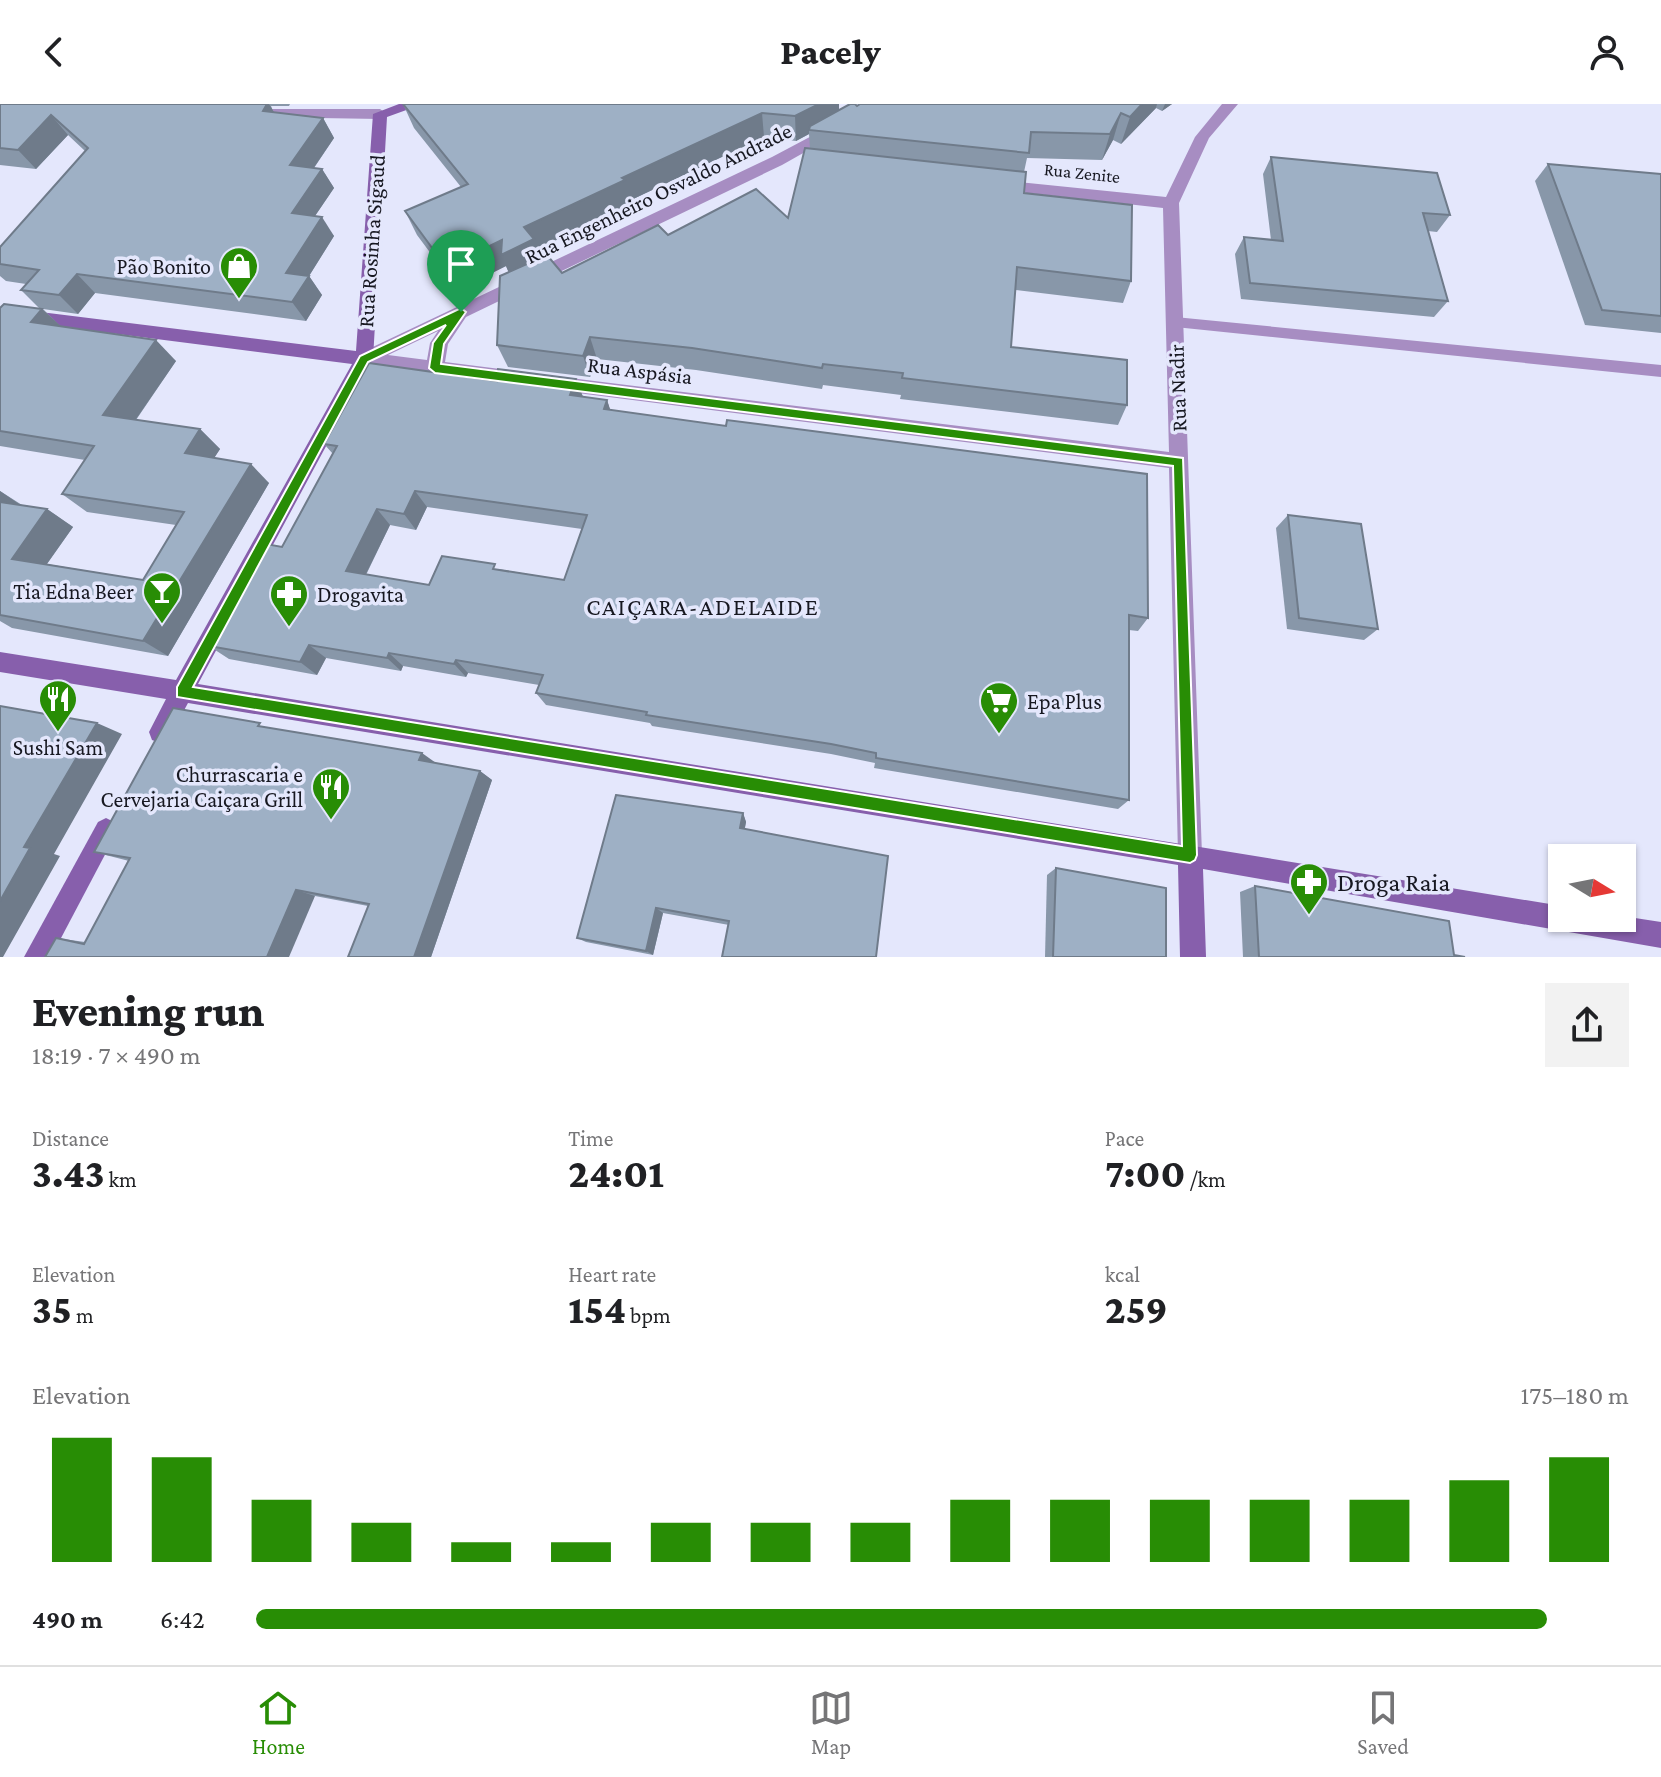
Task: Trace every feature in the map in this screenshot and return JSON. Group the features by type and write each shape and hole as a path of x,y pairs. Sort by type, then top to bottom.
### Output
{"street":[{"path":"245,114 380,114 416,104"},
{"name":"Rua Engenheiro Osvaldo Andrade","path":"364,359 777,161 883,104"},
{"path":"1171,203 1190,158 1214,117 1231,104"},
{"name":"Rua Rosinha Sigaud","path":"149,753 364,359 380,114"},
{"path":"777,161 808,164"},
{"name":"Rua Zenite","path":"982,183 1171,203"},
{"name":"Rua Nadir","path":"1171,203 1193,957"},
{"path":"435,368 439,343 461,312"},
{"name":"Rua Aspásia","path":"0,313 1179,461"},
{"path":"0,662 1190,855 1661,935"},
{"path":"37,957 119,807"}],"lane":[{"path":"1175,322 1661,371"}],"building":[{"path":"0,104 267,104 263,111 323,118 290,165 322,169 292,213 322,217 286,273 309,276 292,302 77,274 59,295 21,290 39,270 0,264 0,247 88,148 51,115 18,150 0,148"},
{"path":"403,104 819,104 795,116 762,113 524,227 534,239 501,255 502,240 446,267 405,211 468,184"},
{"path":"850,104 1142,104 1130,117 1121,113 1110,134 1031,132 1029,153 809,130 810,126"},
{"path":"805,148 1026,172 1024,193 1132,205 1131,281 1017,267 1011,347 1127,360 1127,405 902,378 903,373 823,364 822,368 692,348 590,337 583,356 497,345 500,276 547,255 562,273 658,225 668,235 756,189 788,218"},
{"path":"1271,157 1437,173 1450,215 1423,213 1448,301 1250,283 1244,237 1283,241"},
{"path":"1548,164 1661,174 1661,316 1602,310"},
{"path":"4,304 42,309 31,322 156,340 103,415 200,429 185,453 251,464 143,641 0,615 0,502 47,509 12,559 143,580 184,512 62,494 94,446 0,431 0,308"},
{"path":"369,363 497,381 498,369 576,379 570,395 607,400 604,409 726,426 727,420 1147,474 1148,618 1129,615 1129,800 876,758 876,753 831,744 646,715 647,712 536,693 543,675 456,660 454,664 389,653 387,658 309,645 300,662 209,646 266,544 282,547 337,446 324,444","holes":["415,491 587,515 564,580 493,569 495,564 442,556 429,585 346,571 377,509 404,514"]},
{"path":"1288,515 1361,524 1378,629 1299,618"},
{"path":"0,706 97,723 24,847 30,848 0,901"},
{"path":"173,708 260,723 258,726 422,753 419,760 480,771 414,957 348,957 369,904 296,890 267,957 45,957 56,938 84,944 130,858 94,852"},
{"path":"616,795 743,813 740,828 888,856 876,957 722,957 729,921 656,908 646,951 577,938"},
{"path":"1056,868 1166,888 1166,957 1053,957"},
{"name":"Droga Raia","path":"1255,886 1449,921 1454,955 1465,957 1259,957"}],"place":[{"name":"Pão Bonito","path":"239,300"},
{"name":"Tia Edna Beer","path":"162,625"},
{"name":"Drogavita","path":"289,628"},
{"name":"Sushi Sam","path":"58,733"},
{"name":"Epa Plus","path":"999,735"},
{"name":"Churrascaria e Cervejaria Caiçara Grill","path":"331,821"},
{"name":"Droga Raia","path":"1309,916"}],"district":[{"name":"CAIÇARA-ADELAIDE","path":"703,607"}],"route":[{"path":"461,312 439,343 435,368 1179,461 1190,855 182,692 364,359 461,312"}]}
